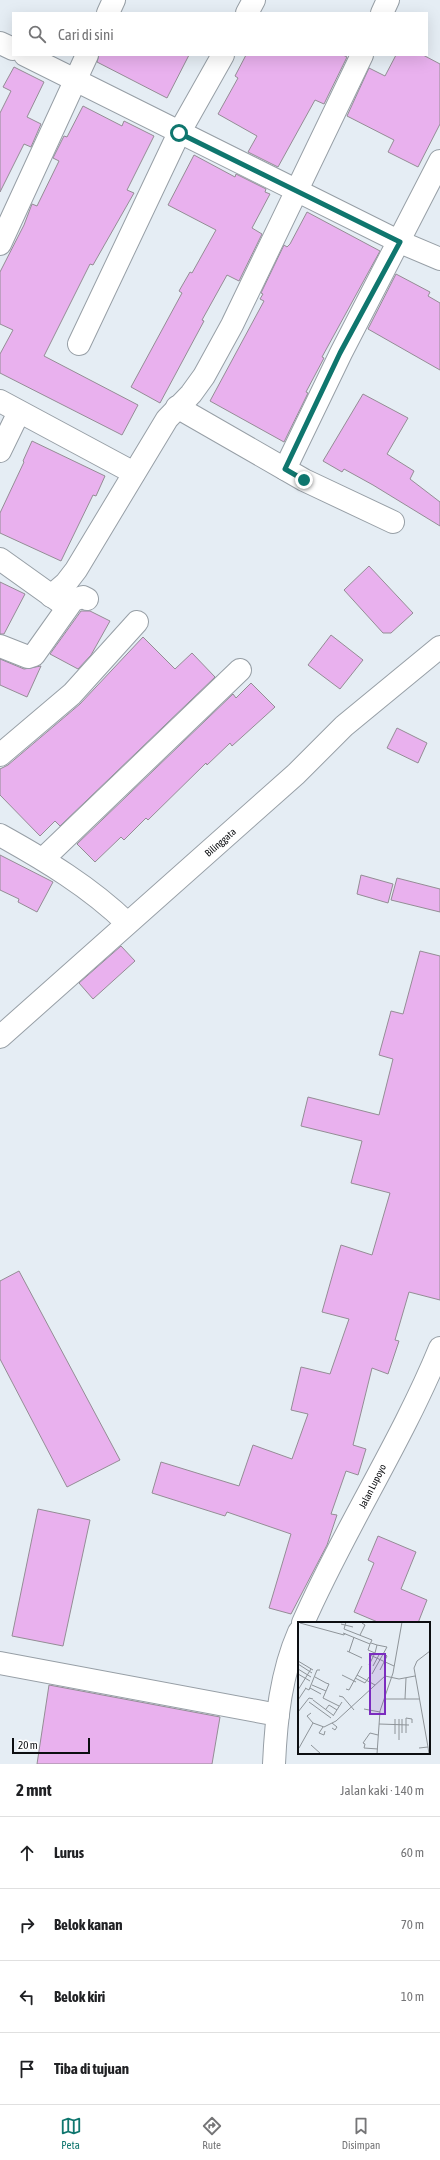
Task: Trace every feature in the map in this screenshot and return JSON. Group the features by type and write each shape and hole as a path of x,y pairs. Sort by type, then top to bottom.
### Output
{"street":[{"path":"108,12 114,0"},
{"path":"248,12 254,0"},
{"path":"382,12 388,0"},
{"path":"0,43 12,49"},
{"path":"27,56 400,242 440,259"},
{"path":"0,244 59,119 87,56"},
{"path":"79,344 179,133 222,56"},
{"path":"0,646 28,657 34,656 59,602 66,583 76,570 166,419 176,407 191,394 204,376 232,325 362,56"},
{"path":"285,469 340,353 400,242 440,161"},
{"path":"0,401 134,473"},
{"path":"176,407 285,469 393,522"},
{"path":"0,451 20,412"},
{"path":"0,559 59,602"},
{"path":"59,602 78,597 87,599"},
{"path":"0,755 72,694 137,622"},
{"name":"Bilinggata","path":"0,1037 121,917 296,774 344,726 440,648"},
{"path":"42,859 240,670"},
{"path":"0,835 42,859 121,917"},
{"name":"Jalan Lupoyo","path":"303,1622 327,1569 367,1498 440,1348"},
{"path":"274,1764 278,1715 284,1675 298,1635"},
{"path":"0,1663 278,1715"}],"building":[{"path":"99,56 188,56 167,98 97,62"},
{"path":"245,56 347,57 324,104 315,100 278,167 248,152 257,136 218,114 238,78 235,76"},
{"path":"395,56 425,56 440,64 440,124 418,167 388,152 394,140 347,116 369,68 385,76"},
{"path":"14,67 44,82 27,117 41,124 31,147 24,144 0,192 0,113 11,91 3,87"},
{"path":"83,106 122,126 124,121 154,136 127,190 134,193 93,265 90,264 44,356 138,405 122,435 0,373 0,354 13,330 0,324 0,272 24,225 32,204 37,206 59,161 53,158 64,136 67,137"},
{"path":"194,155 235,177 236,174 266,189 265,192 270,194 252,228 262,234 239,281 227,275 202,320 204,321 160,403 131,387 182,293 179,291 190,272 192,273 216,230 168,205"},
{"path":"307,212 380,251 322,357 324,358 306,392 308,393 284,442 210,401 264,301 260,299 263,294 261,293 284,245 287,247 290,244"},
{"path":"396,274 430,292 428,296 440,303 440,370 368,329"},
{"path":"363,394 408,418 387,454 414,471 410,479 440,502 440,526 373,485 344,469 342,472 323,461"},
{"path":"32,441 105,476 96,496 93,495 61,561 0,533 0,513 24,462 23,461"},
{"path":"369,566 413,613 391,633 383,633 344,590"},
{"path":"0,582 25,594 4,634 0,634"},
{"path":"81,611 90,611 110,621 91,655 78,669 50,654"},
{"path":"331,635 363,660 340,689 308,665"},
{"path":"143,637 175,669 192,653 215,677 60,826 55,821 40,836 0,795 0,769 8,765 80,704"},
{"path":"0,659 24,669 41,666 27,697 0,685"},
{"path":"251,683 275,707 232,746 230,743 207,765 206,763 148,820 146,818 124,840 121,837 95,862 77,844 233,694 236,698"},
{"path":"397,728 427,743 418,763 387,748"},
{"path":"0,855 53,882 37,912 18,902 19,899 0,890"},
{"path":"361,875 393,884 388,903 357,894"},
{"path":"397,878 440,889 440,912 391,900"},
{"path":"121,946 135,961 93,999 79,983"},
{"path":"420,951 440,956 440,1300 409,1292 395,1340 399,1341 388,1374 372,1368 353,1445 366,1449 358,1475 346,1471 331,1514 337,1515 327,1545 291,1614 269,1608 291,1534 227,1512 225,1516 152,1493 161,1462 239,1486 253,1445 292,1459 308,1414 291,1410 301,1367 330,1374 349,1319 322,1312 341,1245 372,1255 390,1193 351,1183 362,1141 301,1126 308,1097 379,1115 393,1059 379,1055 391,1011 403,1014"},
{"path":"19,1271 120,1460 67,1487 0,1359 0,1281"},
{"path":"38,1509 90,1520 63,1646 12,1636"},
{"path":"378,1536 416,1552 401,1589 427,1600 418,1622 378,1622 354,1612 374,1563 368,1560"},
{"path":"49,1685 220,1717 212,1764 37,1764"}],"route":[{"path":"179,133 400,242 340,353 285,469 304,480"}]}
